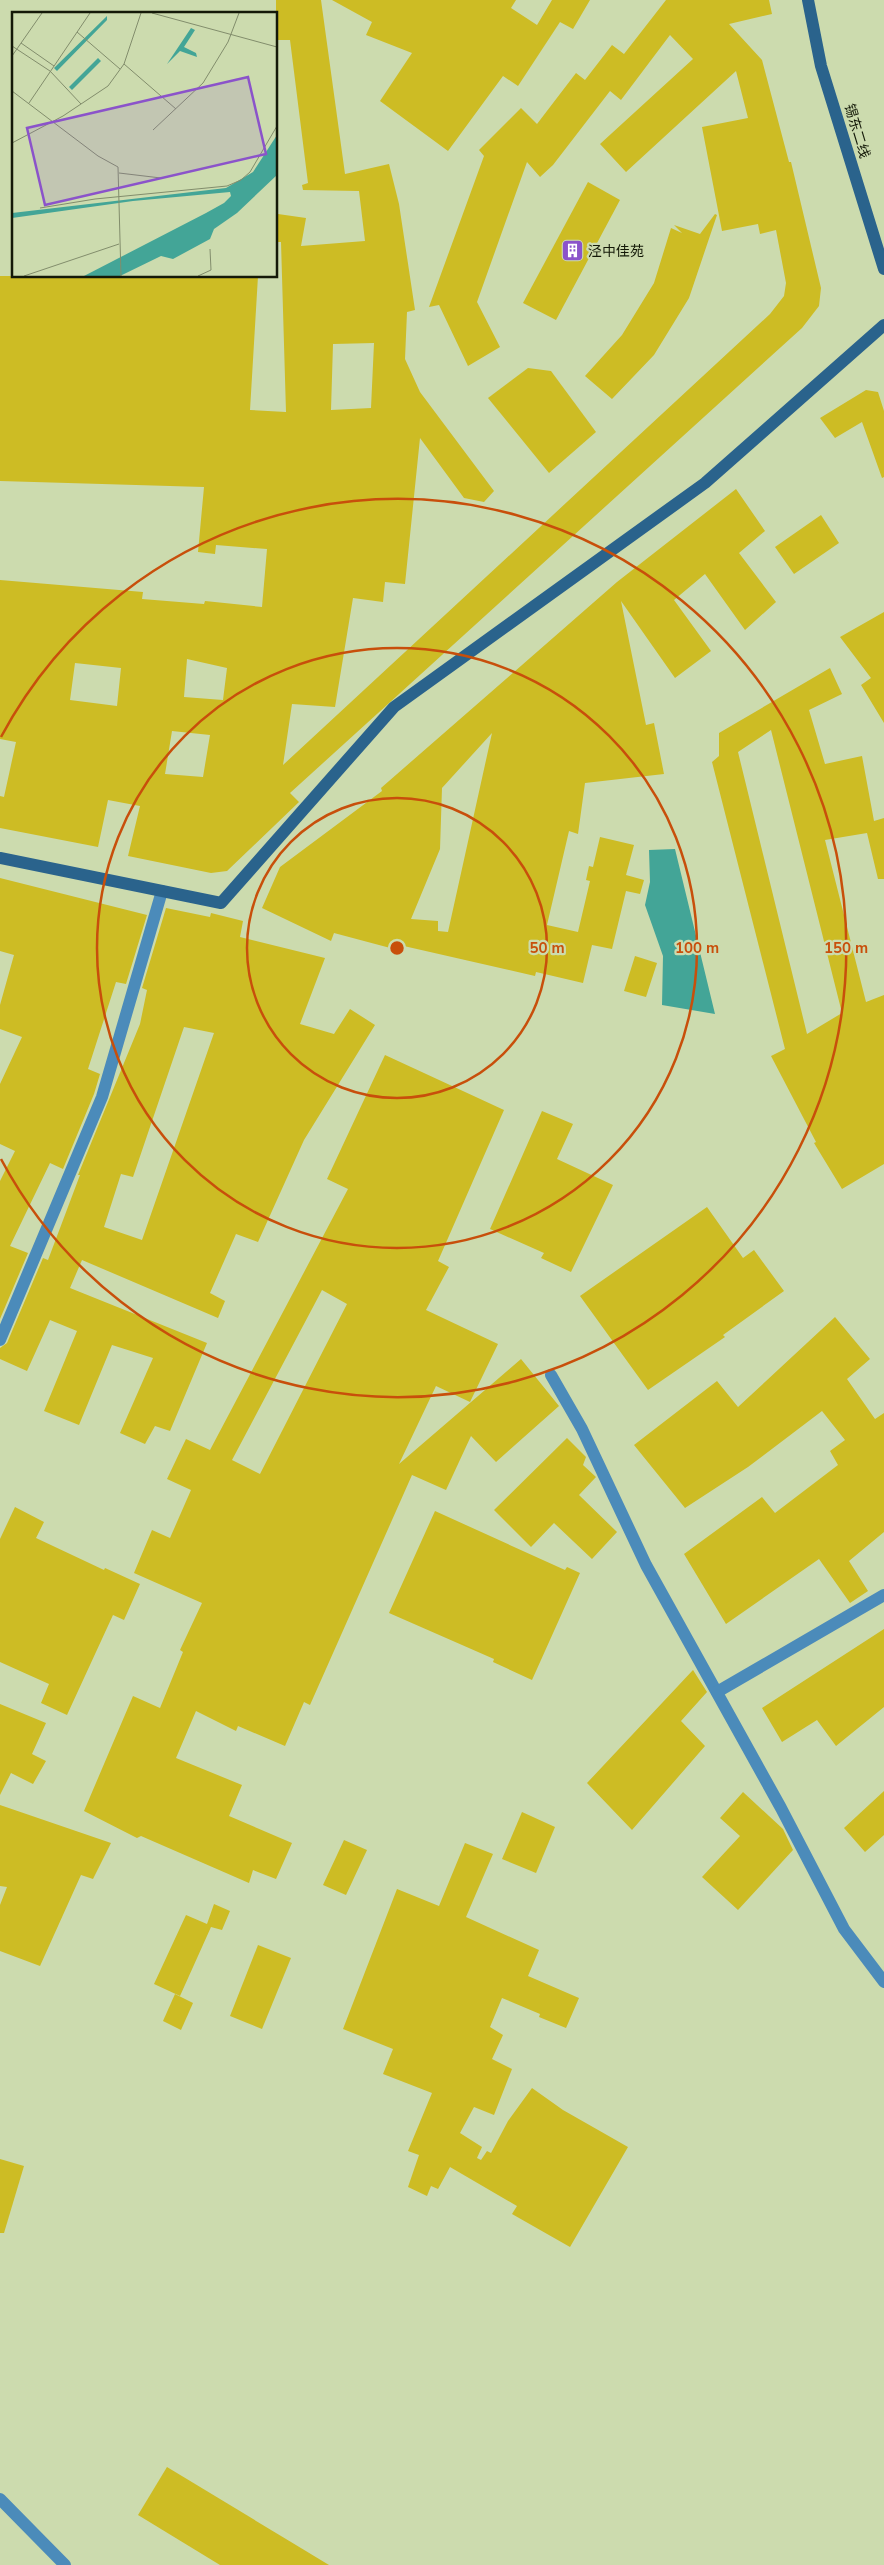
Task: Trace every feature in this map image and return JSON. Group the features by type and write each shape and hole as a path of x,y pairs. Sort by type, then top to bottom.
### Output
{"street":[{"name":"锡东二线","path":"808,0 820,66 884,269"},
{"path":"0,858 221,903 394,707 705,483 884,325"},
{"path":"0,1340 102,1098 162,891"},
{"path":"551,1376 582,1429 646,1564 781,1808 844,1929 884,1982"},
{"path":"717,1692 884,1595"},
{"path":"0,2499 65,2565"}],"water":[{"path":"675,849 715,1014 662,1005 663,956 645,905 650,882 649,850"}],"building":[{"path":"276,0 321,0 345,174 389,164 399,204 415,310 407,312 405,359 420,392 494,491 484,502 464,498 420,438 405,584 385,582 383,602 353,598 335,707 292,704 283,765 770,314 784,296 786,283 776,230 760,234 758,224 722,231 702,127 748,118 736,71 626,172 600,144 693,59 670,35 621,100 610,91 553,165 540,177 527,162 477,302 500,347 468,366 439,305 429,307 484,156 479,150 521,108 537,124 576,73 585,80 612,45 624,54 666,0 769,0 772,14 729,24 762,60 789,162 791,162 821,288 819,306 802,328 290,793 299,802 227,871 211,873 128,856 140,806 108,800 98,847 0,828 0,796 4,797 16,742 0,739 0,580 143,592 142,599 204,604 205,601 262,607 267,549 216,545 215,554 198,552 204,487 0,481 0,276 12,276 12,278 258,278 250,410 286,412 281,242 278,242 278,214 306,218 301,246 365,241 359,191 303,190 302,185 308,183 290,40 278,40","holes":["374,343 371,408 331,410 333,344","187,659 227,668 223,700 184,697","75,663 121,668 117,706 70,700","172,731 210,735 203,777 165,774"]},
{"path":"332,0 516,0 511,8 537,25 552,0 590,0 573,29 560,22 518,86 503,76 448,151 380,101 412,53 366,35 372,22"},
{"name":"泾中佳苑","path":"588,182 620,200 556,320 523,303"},
{"path":"715,214 717,215 689,298 654,355 612,399 585,376 622,335 654,283 671,228 682,233 674,225 700,234"},
{"path":"528,368 551,371 596,432 549,473 488,398"},
{"path":"866,390 878,392 884,411 884,477 882,478 862,422 835,438 820,418"},
{"path":"736,489 765,531 739,553 776,602 745,630 705,574 674,600 711,651 675,678 621,601 646,725 654,723 664,774 585,783 578,834 569,831 547,925 578,932 590,881 586,880 589,866 593,867 600,837 634,845 626,875 644,880 640,894 626,891 612,949 592,945 583,983 536,972 535,976 395,944 394,949 334,933 331,941 262,908 280,867 382,791 381,788 617,582","holes":["492,733 448,932 438,931 438,921 411,919 440,849 442,788"]},
{"path":"821,515 839,543 794,574 775,547"},
{"path":"884,612 884,723 861,685 871,678 840,637"},
{"path":"830,668 842,694 809,710 825,764 862,756 874,821 884,818 884,879 878,879 867,833 825,840 866,1002 884,995 884,1164 842,1189 814,1143 816,1142 771,1056 785,1049 712,762 719,756 719,733","holes":["771,730 842,1013 807,1034 738,752"]},
{"path":"0,878 147,915 126,984 116,982 88,1069 100,1074 94,1094 63,1169 50,1163 10,1246 28,1253 0,1319 0,1181 15,1151 0,1144 0,1084 22,1037 0,1029 0,1005 14,955 0,951"},
{"path":"166,908 210,917 211,913 243,921 240,937 325,958 300,1024 334,1034 350,1009 375,1025 304,1140 258,1242 236,1234 210,1293 225,1301 218,1318 82,1260 70,1288 207,1343 170,1431 155,1426 145,1444 120,1433 153,1358 112,1345 79,1425 44,1411 77,1331 50,1320 27,1371 0,1359 0,1348 7,1343 43,1258 48,1260 80,1175 78,1175 140,1024 147,990 142,988","holes":["184,1027 214,1033 142,1240 104,1227 121,1174 133,1177"]},
{"path":"635,956 657,963 646,997 624,991"},
{"path":"385,1055 504,1110 438,1261 449,1267 426,1310 498,1344 470,1402 436,1386 399,1464 521,1359 559,1406 496,1462 471,1436 446,1490 412,1475 310,1705 304,1702 285,1746 238,1726 236,1731 196,1711 176,1758 242,1785 229,1816 292,1843 276,1879 253,1870 249,1883 141,1836 137,1838 84,1811 133,1696 160,1708 183,1652 180,1650 202,1603 134,1573 152,1530 170,1538 191,1490 167,1479 186,1439 210,1450 348,1189 327,1179","holes":["322,1290 347,1304 260,1474 232,1460"]},
{"path":"542,1111 573,1124 557,1159 613,1185 571,1272 541,1258 544,1253 490,1229"},
{"path":"707,1207 743,1258 754,1250 784,1291 723,1335 725,1337 648,1390 580,1296"},
{"path":"835,1317 870,1359 847,1379 875,1419 884,1413 884,1532 849,1561 868,1591 850,1603 819,1559 726,1624 684,1554 762,1497 775,1513 838,1465 830,1451 845,1440 822,1411 748,1467 685,1508 634,1445 717,1381 738,1407"},
{"path":"567,1438 586,1457 583,1465 596,1477 579,1495 617,1532 592,1559 554,1523 531,1547 494,1510"},
{"path":"15,1507 44,1522 36,1538 104,1570 105,1568 140,1584 124,1620 113,1615 67,1715 41,1703 49,1684 0,1662 0,1539"},
{"path":"435,1511 565,1570 567,1567 580,1573 532,1680 493,1662 494,1659 389,1613"},
{"path":"884,1629 884,1707 836,1746 817,1720 782,1742 762,1708"},
{"path":"693,1670 707,1692 681,1721 705,1746 632,1830 587,1783"},
{"path":"0,1704 46,1723 32,1754 46,1761 33,1784 11,1773 0,1795"},
{"path":"884,1791 884,1835 865,1852 844,1828"},
{"path":"743,1792 783,1829 793,1850 738,1910 702,1877 740,1836 720,1818"},
{"path":"0,1805 111,1843 93,1879 81,1875 40,1966 0,1951 0,1905 7,1887 0,1886"},
{"path":"522,1812 555,1827 536,1873 502,1859"},
{"path":"344,1840 367,1850 346,1895 323,1885"},
{"path":"465,1843 493,1854 466,1917 539,1950 528,1976 579,1998 566,2028 539,2017 540,2014 502,1998 490,2027 503,2035 492,2059 512,2069 494,2115 474,2107 460,2133 482,2147 477,2158 481,2160 487,2151 491,2153 508,2121 532,2088 563,2110 628,2147 570,2247 512,2214 517,2206 450,2167 438,2189 431,2186 427,2196 408,2187 419,2155 408,2151 432,2093 383,2074 393,2049 343,2029 397,1889 439,1906"},
{"path":"214,1904 230,1911 222,1930 211,1927 180,1996 154,1984 186,1915 207,1924"},
{"path":"258,1945 291,1958 262,2029 230,2016"},
{"path":"175,1994 193,2003 181,2030 163,2021"},
{"path":"0,2159 24,2166 4,2233 0,2233"},
{"path":"167,2467 329,2565 220,2565 138,2515"}],"place":[{"name":"泾中佳苑","path":"572,251"}]}
